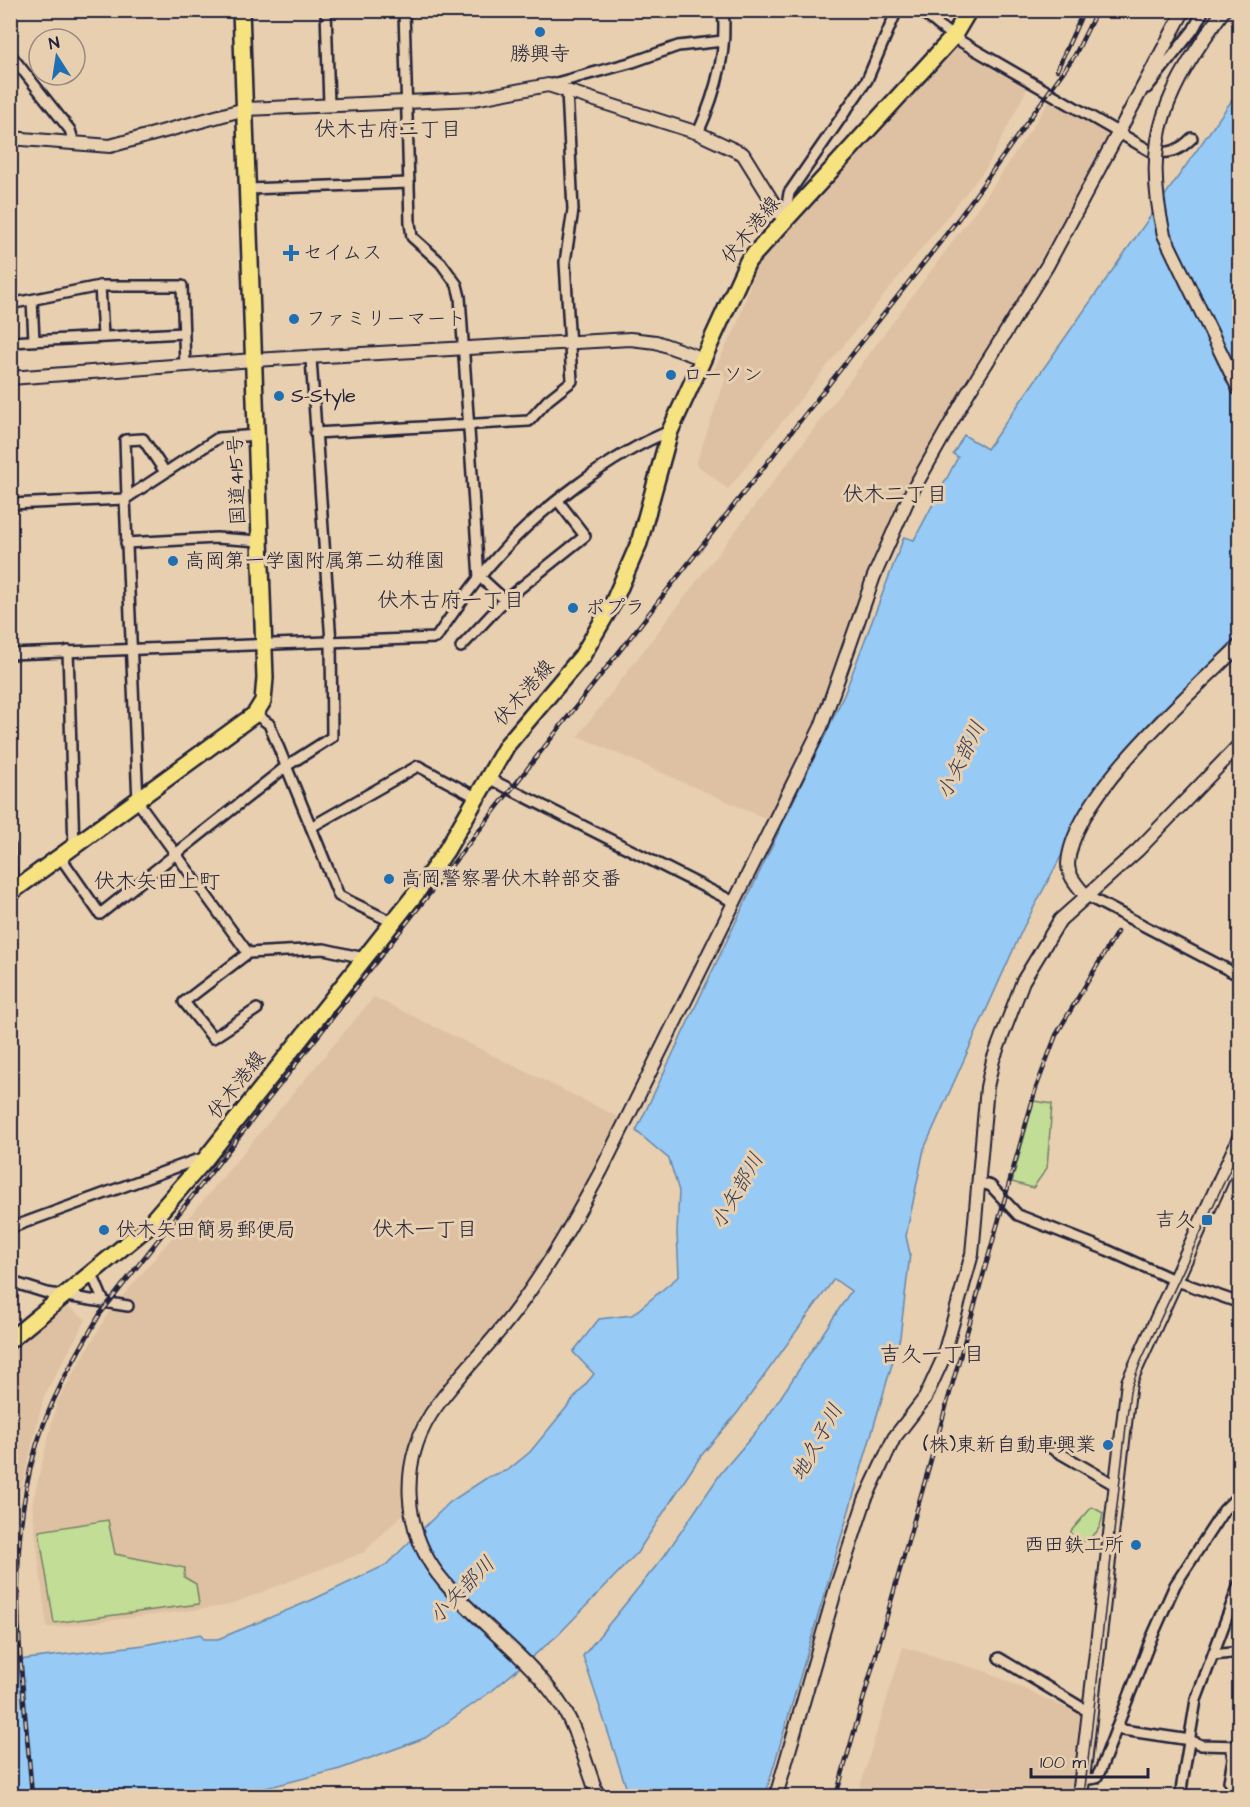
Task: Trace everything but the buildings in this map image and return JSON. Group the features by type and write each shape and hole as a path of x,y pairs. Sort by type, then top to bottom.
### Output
{"main road":[{"name":"国道415号","path":"241,10 264,689 262,701 255,714"},
{"name":"伏木港線","path":"10,1340 145,1229 203,1162 439,861 507,745 582,656 613,603 639,543 670,431 748,261 952,37 969,10"},
{"path":"11,893 255,714"},
{"path":"1080,1797 1085,1780 1133,1396 1177,1281 1239,1138"},
{"path":"1087,1797 1085,1780 1089,1712 1129,1382 1239,1157"}],"street":[{"path":"326,10 329,105"},
{"path":"404,10 412,237 441,263 456,285 460,297 479,577 505,600"},
{"path":"698,133 711,103 723,41 723,10"},
{"path":"784,220 789,193 867,80 897,10"},
{"path":"920,10 952,37 1152,152 1167,154 1180,150 1192,138"},
{"path":"598,1797 565,1710 542,1678 446,1586 431,1567 417,1538 409,1508 409,1480 420,1434 437,1404 489,1345 520,1305 573,1221 601,1171 821,727 874,576 910,495 969,391 1047,266 1117,131 1184,10"},
{"path":"1129,109 1193,30 1204,10"},
{"path":"1224,10 1195,51 1171,93 1158,132 1154,160 1158,211 1164,235 1239,392"},
{"path":"10,138 110,146 245,109 474,99 548,85 633,62 678,46 723,41"},
{"path":"10,54 70,130 74,143"},
{"path":"548,85 698,133 743,154 784,220"},
{"path":"315,433 529,421 548,400 572,381 565,262 573,210 567,91"},
{"path":"248,189 409,183"},
{"path":"10,304 100,286 182,286 185,365"},
{"path":"100,286 103,336"},
{"path":"32,300 34,340"},
{"path":"10,342 184,333"},
{"path":"10,378 254,360 311,359 630,339 657,342 704,359"},
{"path":"61,858 100,914 288,765 332,736 331,642 311,359"},
{"path":"10,654 436,638 479,577 499,554 558,501 641,442 670,431"},
{"path":"10,504 126,498 218,438 256,435"},
{"path":"165,472 143,439 125,440 126,543 138,802 248,953"},
{"path":"461,647 505,600 585,536 558,501"},
{"path":"126,543 216,538 260,541"},
{"path":"1239,645 1137,747 1084,817 1068,866 1073,880 1085,896 1239,976"},
{"path":"68,651 74,848"},
{"path":"255,714 269,724 288,765 339,896 392,922"},
{"path":"776,1797 836,1588 866,1500 894,1438 925,1398 942,1361 972,1254 987,1087 1003,1029 1023,981 1060,920 1144,844 1239,744"},
{"path":"311,826 418,766 476,797"},
{"path":"488,778 734,902"},
{"path":"10,846 11,893"},
{"path":"257,1009 213,1038 184,1002 248,953 324,949 364,958"},
{"path":"10,1228 196,1160 203,1162"},
{"path":"978,1182 991,1186 1018,1215 1219,1298 1239,1303"},
{"path":"92,1274 103,1300"},
{"path":"10,1275 15,1284 63,1297 103,1300 128,1306"},
{"path":"1051,1448 1115,1485"},
{"path":"1085,1780 1096,1779 1100,1771 1175,1585 1224,1510 1239,1494"},
{"path":"1180,1797 1196,1700 1239,1582"},
{"path":"1213,1655 1239,1652"},
{"path":"999,1659 1089,1712"},
{"path":"1116,1729 1190,1740 1201,1746 1235,1747 1230,1781 1235,1789 1239,1790"}],"shaded area":[{"path":"957,48 1028,87 987,167 728,489 696,464 726,377 713,371 736,328 757,264"},
{"path":"1051,99 1111,133 910,495 821,727 774,822 578,736 816,426 990,191"},
{"path":"374,997 626,1121 573,1221 420,1434 409,1508 364,1552 226,1606 47,1628 32,1505 57,1402 107,1315"},
{"path":"66,1306 86,1319 44,1396 11,1531 13,1470 11,1353"},
{"path":"903,1647 987,1672 1084,1716 1074,1796 857,1796"}],"green space":[{"path":"1034,1101 1052,1104 1047,1168 1033,1188 1012,1182"},
{"path":"1092,1507 1103,1513 1101,1524 1094,1535 1080,1543 1072,1537 1071,1531"},
{"path":"108,1520 115,1554 185,1568 184,1577 196,1584 199,1604 54,1623 39,1531"}],"water":[{"path":"1239,90 1239,634 1170,708 1162,709 1127,748 1076,819 1067,845 1023,928 924,1149 906,1236 910,1254 900,1337 765,1796 629,1796 583,1656 665,1555 721,1473 765,1421 851,1291 834,1279 738,1412 700,1457 637,1553 558,1635 493,1690 425,1738 340,1769 258,1790 259,1796 11,1796 10,1661 144,1645 201,1634 204,1639 218,1639 312,1600 386,1565 450,1502 488,1477 508,1470 530,1452 594,1374 573,1352 599,1319 632,1315 679,1276 677,1233 679,1191 669,1159 636,1131 844,695 904,537 914,540 958,457 953,454 964,435 987,449"}],"tram line":[{"path":"1084,1796 1130,1391 1141,1361 1240,1148"}],"railway":[{"path":"1057,70 1084,10"},
{"path":"32,1796 18,1619 20,1530 26,1487 49,1410 100,1314 959,218 1075,55 1097,10"},
{"path":"836,1796 1036,1088 1056,1035 1117,932"}],"place":[{"name":"勝興寺","path":"540,32"},
{"name":"セイムス","path":"291,253"},
{"name":"ファミリーマート","path":"294,319"},
{"name":"ローソン","path":"671,375"},
{"name":"S-Style","path":"279,396"},
{"name":"高岡第一学園附属第二幼稚園","path":"173,561"},
{"name":"ポプラ","path":"573,608"},
{"name":"高岡警察署伏木幹部交番","path":"389,879"},
{"name":"吉久","path":"1207,1220"},
{"name":"伏木矢田簡易郵便局","path":"104,1230"},
{"name":"(株)東新自動車興業","path":"1108,1445"},
{"name":"西田鉄工所","path":"1136,1545"}],"district":[{"name":"伏木古府二丁目","path":"388,129"},
{"name":"伏木二丁目","path":"895,494"},
{"name":"伏木古府一丁目","path":"451,600"},
{"name":"伏木矢田上町","path":"157,881"},
{"name":"伏木一丁目","path":"425,1229"},
{"name":"吉久一丁目","path":"932,1354"}],"water label":[{"name":"小矢部川","path":"961,760"},
{"name":"小矢部川","path":"737,1191"},
{"name":"地久子川","path":"817,1442"},
{"name":"小矢部川","path":"462,1590"}]}
